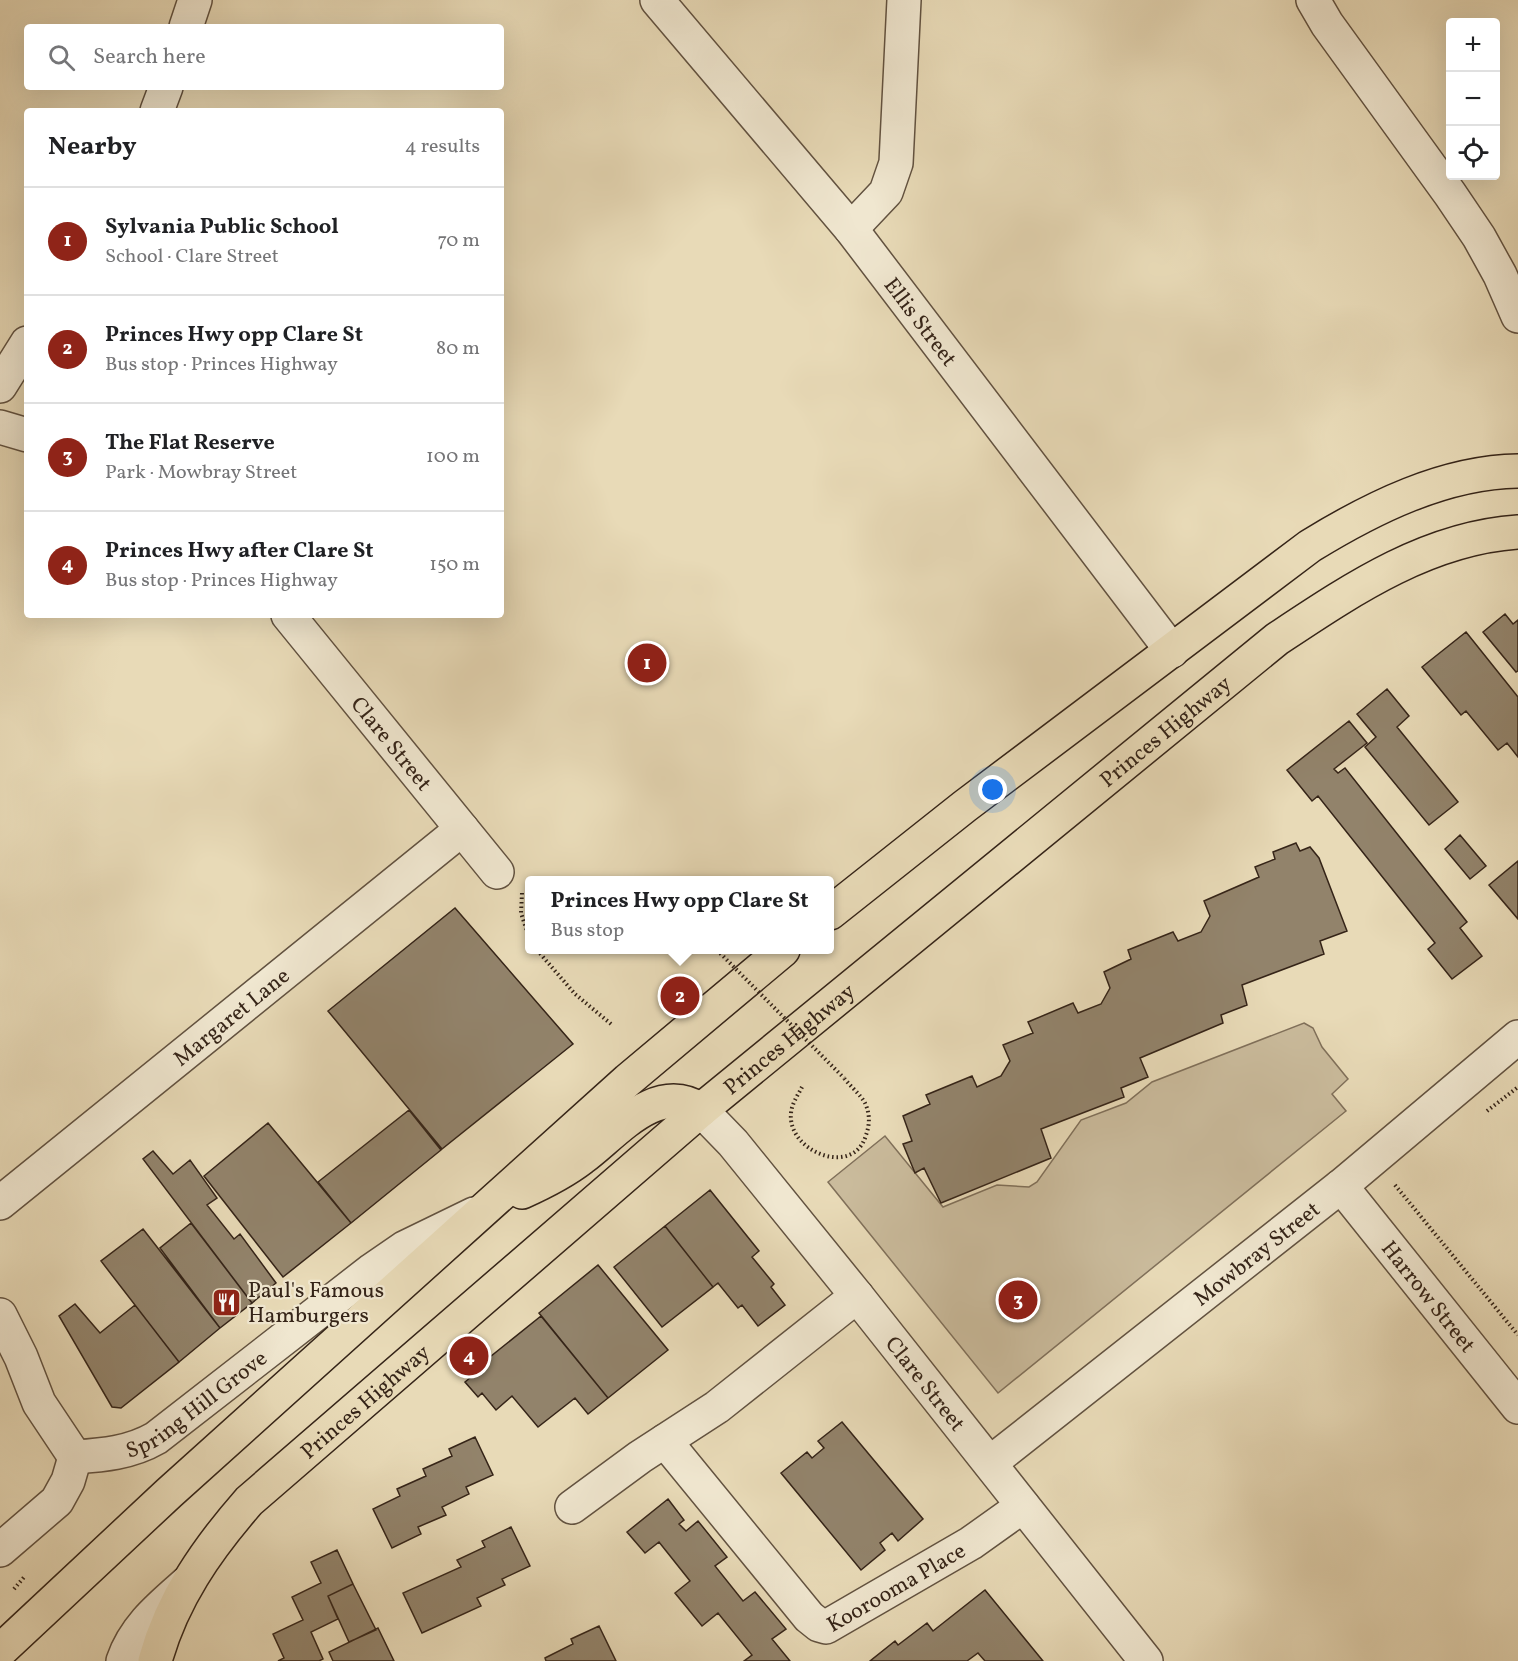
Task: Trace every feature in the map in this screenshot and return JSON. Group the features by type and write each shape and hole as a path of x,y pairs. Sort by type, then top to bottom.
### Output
{"highway":[{"path":"834,910 965,806 1288,562 1342,526 1406,496 1493,472 1518,471"},
{"name":"Princes Highway","path":"155,1661 175,1607 188,1582 225,1529 249,1501 700,1110 1277,639 1352,591 1425,552 1501,533 1518,532"},
{"path":"0,1651 169,1493 628,1080 778,954"},
{"path":"487,1208 528,1190 579,1161 643,1109 655,1104 675,1102 693,1105 700,1110"}],"street":[{"path":"187,24 195,0"},
{"name":"Ellis Street","path":"657,0 851,229 1172,651"},
{"path":"851,229 886,192 896,163 904,0"},
{"path":"1313,0 1327,24 1473,228 1500,275 1518,316"},
{"path":"158,108 164,90"},
{"path":"0,386 24,348"},
{"path":"0,427 24,434"},
{"name":"Clare Street","path":"290,618 497,872"},
{"name":"Margaret Lane","path":"0,1203 462,829"},
{"name":"Mowbray Street","path":"990,1463 1341,1186 1518,1037"},
{"name":"Clare Street","path":"700,1110 733,1143 857,1296 1146,1661"},
{"name":"Harrow Street","path":"1341,1186 1518,1407"},
{"name":"Spring Hill Grove","path":"75,1457 123,1452 156,1438 372,1270 404,1248 487,1208"},
{"path":"572,1507 717,1407 857,1296"},
{"path":"0,1315 21,1357 39,1403 75,1457 68,1481 57,1501 0,1550"},
{"name":"Koorooma Place","path":"665,1441 809,1617 826,1628 971,1543 1023,1506"},
{"path":"123,1661 135,1634 146,1620 188,1582"}],"path":[{"path":"540,954 574,994 611,1024"},
{"path":"721,954 844,1078 864,1102 869,1125 865,1141 855,1153 840,1158 826,1157 811,1150 801,1141 793,1127 791,1113 802,1087"},
{"name":"Harrow Street","path":"1393,1182 1518,1335"}],"shaded area":[{"path":"1304,1023 1313,1028 1322,1047 1348,1079 1332,1094 1346,1111 998,1393 828,1182 885,1136 943,1207 997,1185 1029,1187 1037,1182 1081,1120 1126,1103 1152,1082"}],"building":[{"path":"1505,614 1513,624 1518,620 1518,671 1516,672 1483,632"},
{"path":"1466,632 1518,697 1518,757 1507,743 1498,750 1466,711 1461,715 1422,667"},
{"path":"1387,689 1409,716 1397,727 1458,802 1429,825 1365,747 1376,737 1357,714"},
{"path":"1349,721 1367,743 1334,769 1338,773 1345,768 1467,922 1460,928 1482,956 1452,979 1428,949 1435,943 1318,796 1312,801 1287,770"},
{"path":"1460,835 1486,866 1470,879 1445,849"},
{"path":"1296,843 1300,851 1310,847 1319,858 1347,931 1320,941 1324,954 1242,985 1247,1005 1221,1015 1223,1023 1140,1058 1148,1077 1121,1088 1124,1097 1041,1129 1051,1158 941,1203 924,1168 915,1173 903,1144 912,1141 903,1116 930,1104 926,1095 972,1076 977,1087 1001,1076 1010,1061 1003,1045 1033,1033 1028,1022 1073,1003 1078,1013 1101,1004 1110,988 1104,972 1131,959 1128,950 1173,932 1178,941 1201,932 1210,916 1204,901 1259,877 1255,867 1275,859 1273,852"},
{"path":"1518,861 1518,919 1489,885"},
{"path":"455,908 573,1044 442,1149 328,1011"},
{"path":"409,1110 441,1150 351,1223 318,1182"},
{"path":"268,1123 351,1223 283,1277 204,1176"},
{"path":"153,1151 173,1174 190,1160 217,1198 207,1205 234,1239 240,1234 276,1283 252,1303 143,1159"},
{"path":"710,1190 759,1251 752,1257 774,1284 771,1287 785,1305 758,1326 742,1305 738,1308 718,1283 713,1287 665,1226"},
{"path":"191,1223 252,1303 220,1328 160,1248"},
{"path":"665,1226 713,1287 662,1327 614,1267"},
{"path":"143,1229 220,1328 179,1362 101,1261"},
{"path":"598,1265 668,1350 608,1398 539,1313"},
{"path":"75,1304 100,1333 135,1305 179,1362 121,1408 112,1407 59,1316"},
{"path":"541,1316 608,1398 588,1414 575,1398 538,1427 512,1396 496,1410 482,1393 478,1397 465,1382 488,1363 485,1361"},
{"path":"842,1422 923,1519 898,1541 892,1533 880,1543 885,1550 861,1570 781,1473 807,1452 812,1458 824,1448 818,1441"},
{"path":"475,1437 493,1475 466,1487 469,1494 442,1507 446,1515 418,1527 421,1534 392,1548 373,1509 400,1496 397,1489 426,1476 423,1469 452,1456 449,1449"},
{"path":"668,1499 684,1520 679,1524 686,1531 698,1521 727,1557 715,1566 743,1601 755,1592 786,1629 772,1639 790,1661 744,1661 752,1655 718,1613 702,1626 675,1593 690,1581 659,1542 645,1553 627,1532"},
{"path":"511,1527 530,1566 502,1579 505,1585 477,1598 481,1606 422,1633 403,1593 461,1567 457,1560 485,1547 482,1541"},
{"path":"337,1550 353,1584 328,1596 338,1619 311,1632 323,1659 319,1661 278,1661 284,1658 273,1634 303,1620 292,1597 321,1583 311,1562"},
{"path":"353,1584 376,1630 349,1642 328,1596"},
{"path":"985,1590 1043,1661 985,1661 978,1653 967,1661 870,1661 895,1641 898,1645 927,1623 933,1631"},
{"path":"599,1626 616,1661 546,1661 545,1658 573,1644 571,1639"},
{"path":"378,1628 394,1661 333,1661 329,1652"}],"place":[{"name":"Sylvania Public School","path":"647,663"},
{"name":"Princes Hwy opp Clare St","path":"680,996"},
{"name":"The Flat Reserve","path":"1018,1300"},
{"name":"Paul's Famous Hamburgers","path":"227,1302"},
{"name":"Princes Hwy after Clare St","path":"469,1356"}]}
